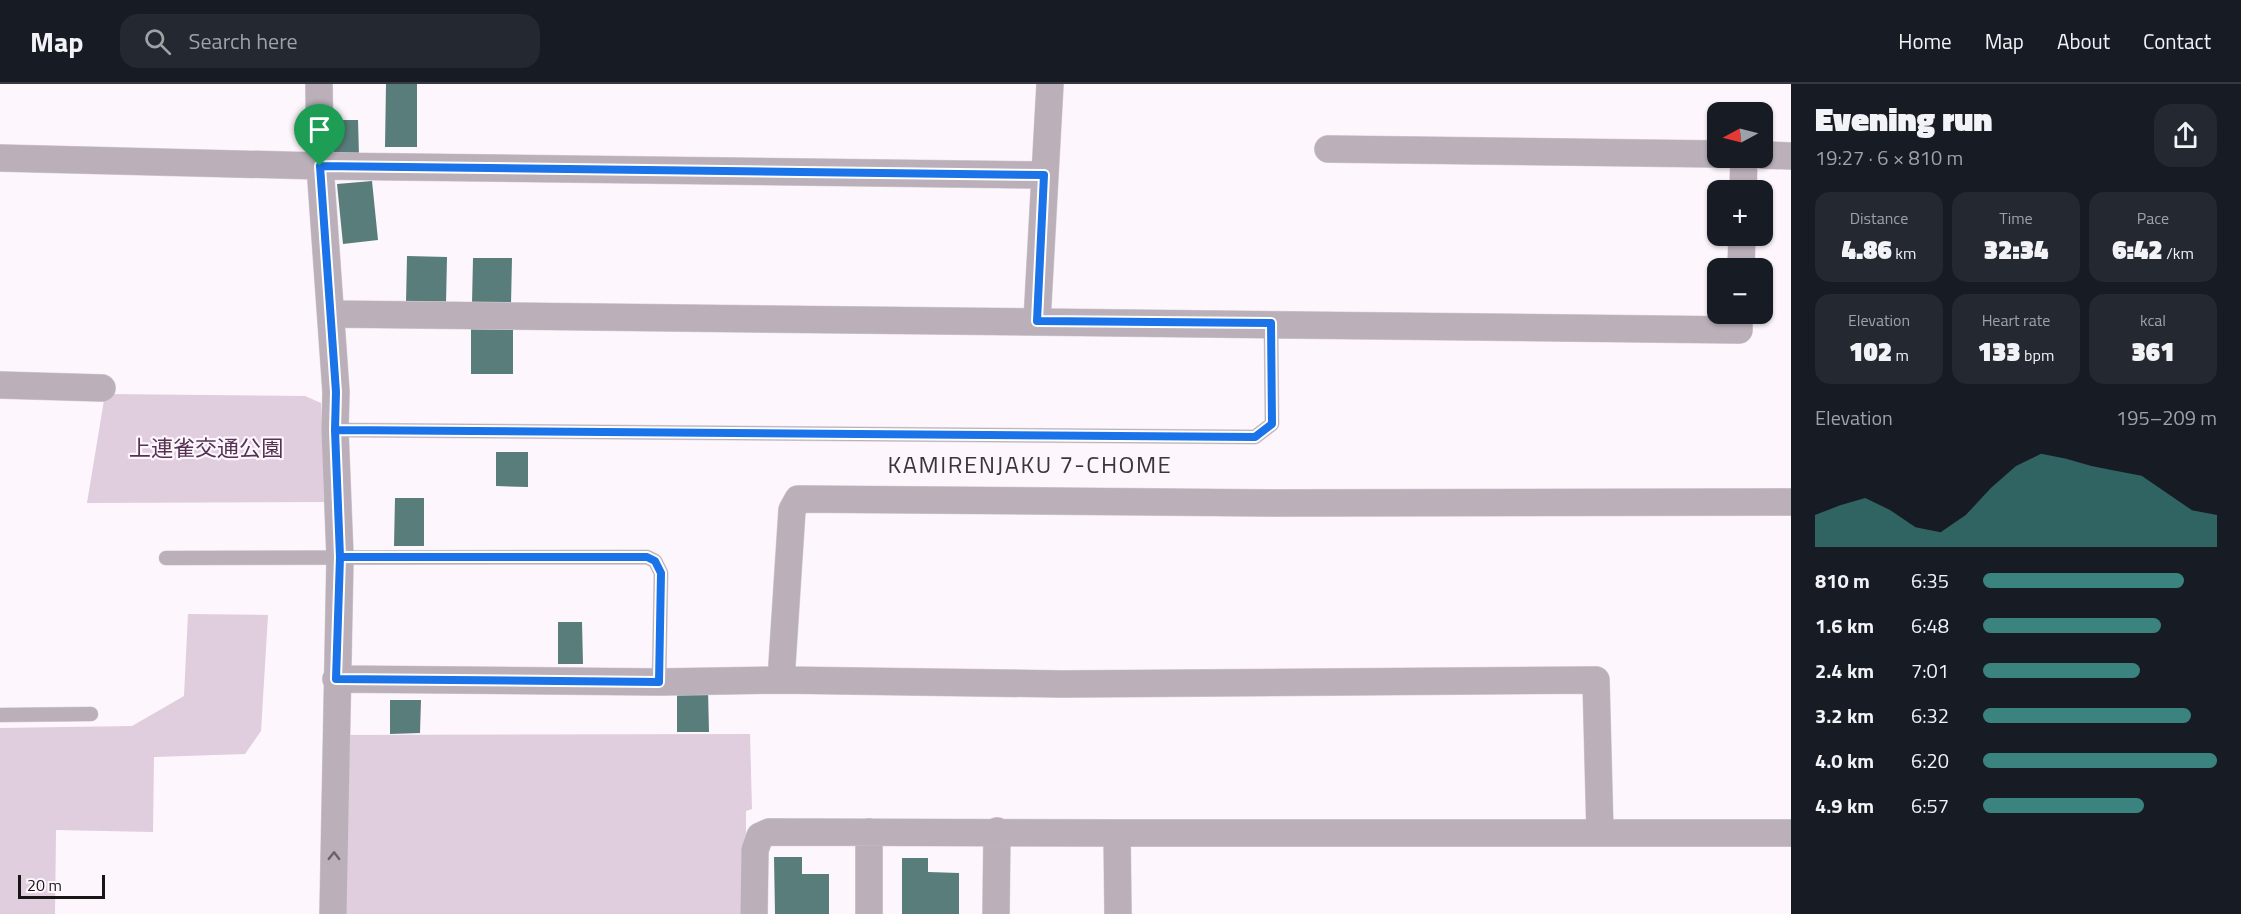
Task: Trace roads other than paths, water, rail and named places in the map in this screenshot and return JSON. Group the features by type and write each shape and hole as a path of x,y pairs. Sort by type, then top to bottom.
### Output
{"street":[{"path":"319,84 320,166 336,392 335,430 340,557 333,914"},
{"path":"1037,321 1050,84"},
{"path":"1328,149 1707,154"},
{"path":"1773,155 1791,156"},
{"path":"0,158 320,166 1044,175"},
{"path":"331,314 1739,330 1739,324"},
{"path":"0,385 102,388"},
{"path":"782,680 792,510 798,499 1272,503 1791,502"},
{"path":"336,679 659,682 782,680 1062,684 1596,680 1600,833"},
{"path":"996,914 997,831"},
{"path":"754,914 755,850 760,836 769,832 1791,833"},
{"path":"869,832 869,914"},
{"path":"1117,833 1118,914"}],"lane":[{"path":"335,430 1255,437 1272,424 1271,323"},
{"path":"166,558 647,557 655,561 661,573 659,682"},
{"path":"0,715 91,714"}],"district":[{"name":"KAMIRENJAKU 7-CHOME","path":"1030,464"}],"park label":[{"name":"上連雀交通公園","path":"206,448"}]}
